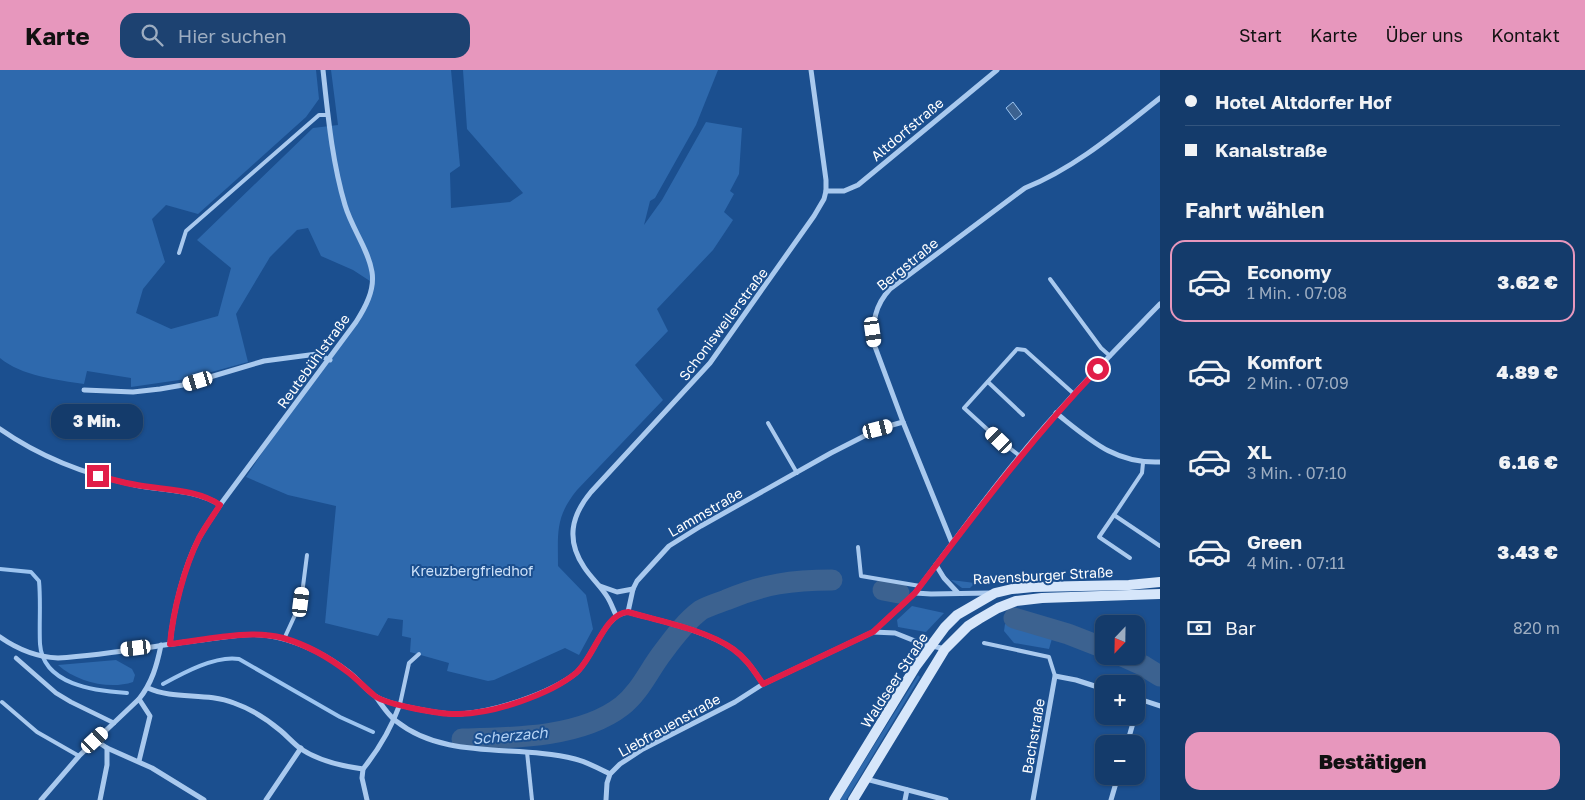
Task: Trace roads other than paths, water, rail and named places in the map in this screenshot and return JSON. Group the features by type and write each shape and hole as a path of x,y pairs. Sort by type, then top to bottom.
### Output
{"main road":[{"name":"Ravensburger Straße","path":"995,593 1033,586 1160,582"},
{"name":"Waldseer Straße","path":"834,800 916,666 945,627 957,615 995,593"},
{"name":"Ravensburger Straße","path":"945,649 979,618 998,608 1016,602 1042,598 1160,594"},
{"name":"Waldseer Straße","path":"853,800 945,649"}],"street":[{"name":"Reutebühlstraße","path":"170,644 176,607 190,558 200,536 220,505 330,360 364,309 373,283 372,272 365,249 345,208 335,165 327,115 323,70"},
{"name":"Schonisweilerstraße","path":"616,615 600,586 584,568 574,547 572,535 574,523 580,507 591,492 710,363 819,209 826,191 826,180 811,70"},
{"name":"Altdorfstraße","path":"826,191 844,191 858,185 996,70"},
{"name":"Bergstraße","path":"952,543 874,344 873,332 876,308 883,296 890,290 1025,188 1057,173 1111,136 1160,98"},
{"name":"Liebfrauenstraße","path":"606,800 607,783 610,774 620,764 643,749 735,702 763,684 873,632 915,593 1020,456 1074,394 1160,304"},
{"path":"84,390 133,392 160,389 183,385 264,361 317,354 330,360"},
{"path":"1056,414 1102,448 1122,458 1143,463 1160,462"},
{"name":"Lammstraße","path":"628,612 636,581 669,546 701,526 878,429 903,422"},
{"path":"0,429 39,452 98,476 134,485 199,495 211,499 220,505"},
{"name":"Ravensburger Straße","path":"936,565 944,578 958,593"},
{"path":"600,586 617,592 633,588"},
{"name":"Ravensburger Straße","path":"915,593 995,593"},
{"path":"376,697 426,711 459,714 497,709 532,696 577,672 589,657 610,621 622,612 628,612 690,630 721,642 734,650 748,663 763,684"},
{"path":"873,632 895,633 920,643 945,649"},
{"path":"0,637 23,650 48,658 258,635 284,638 308,648 351,674 376,697 394,720 415,734 451,745 574,758 610,774"},
{"path":"40,800 79,756 140,699 148,688 160,645"},
{"path":"16,658 56,693 70,702 114,723"},
{"path":"1055,676 1095,685"},
{"name":"Bachstraße","path":"1033,800 1055,676"},
{"path":"148,688 159,694 213,697 233,702 260,716 300,748 330,762 363,769"},
{"path":"139,761 150,716 140,699"},
{"path":"1145,701 1160,706"},
{"path":"367,800 362,778 363,769 378,749 394,720 400,704"},
{"path":"95,740 107,748 139,761 204,800"},
{"path":"100,800 107,765 107,748"},
{"path":"266,800 300,748"},
{"path":"866,778 946,800"},
{"path":"1111,800 1115,785"},
{"path":"905,800 907,790"}],"lane":[{"path":"179,253 186,231 319,115 327,115"},
{"path":"1050,279 1101,348 1110,356"},
{"path":"1020,456 999,440 964,408 1017,349 1025,350 1074,394"},
{"path":"988,382 1022,415"},
{"path":"768,423 797,473"},
{"path":"1130,558 1099,537 1142,472 1143,463"},
{"path":"1114,515 1160,546"},
{"path":"858,547 861,576 920,586"},
{"path":"284,638 301,602 307,556"},
{"path":"984,643 1048,657 1055,676"},
{"path":"400,704 409,663 419,654"},
{"path":"2,702 37,732 79,756"},
{"path":"527,752 532,800"}],"waterway":[{"name":"Scherzach","path":"0,569 31,572 39,581 40,644 43,658 50,669 60,677 73,683 100,690 127,693"},
{"name":"Scherzach","path":"462,739 523,737 587,725 605,717 622,706 634,694 676,635 701,610 753,590 778,584 832,580"},
{"name":"Scherzach","path":"883,590 899,593"},
{"name":"Scherzach","path":"1014,618 1068,634 1095,644"},
{"name":"Scherzach","path":"163,684 210,662 230,658 239,659 340,717 373,732"},
{"name":"Scherzach","path":"1142,665 1160,676"}],"park label":[{"name":"Kreuzbergfriedhof","path":"472,570"}]}
